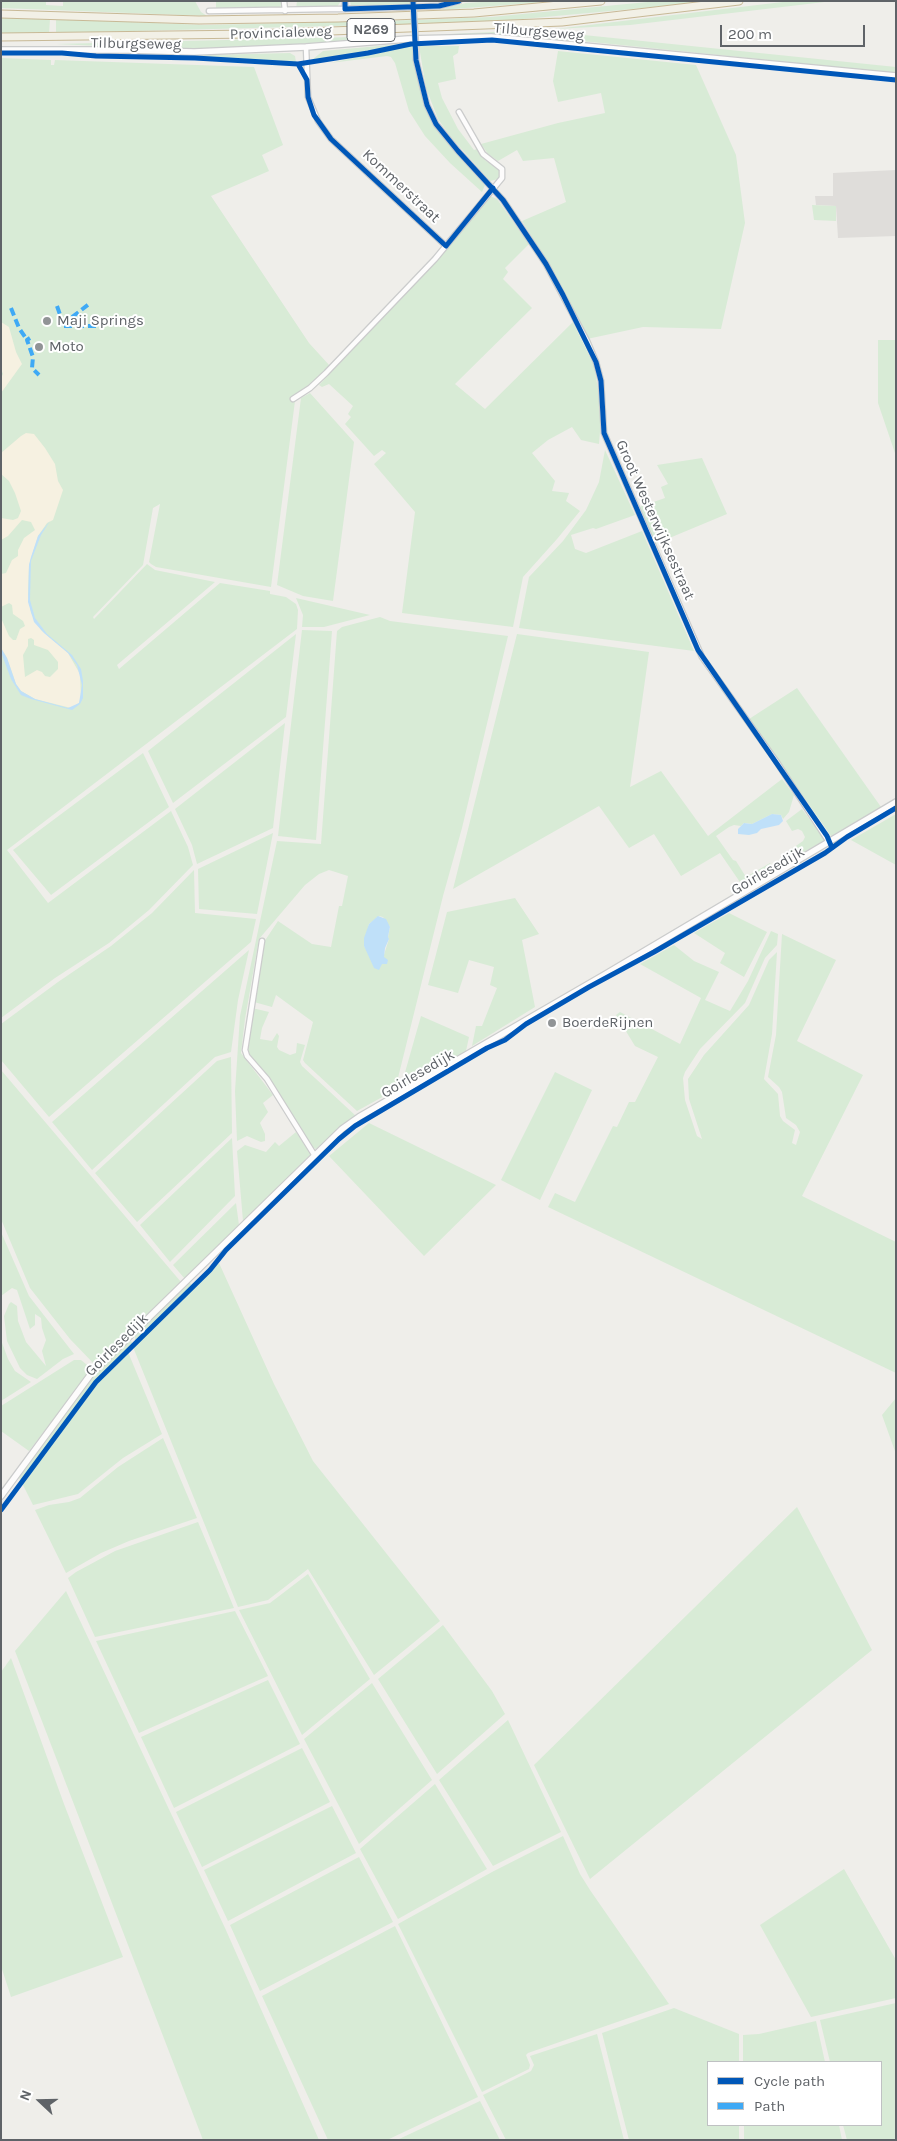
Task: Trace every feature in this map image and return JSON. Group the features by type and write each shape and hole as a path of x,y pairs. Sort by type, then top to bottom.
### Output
{"highway":[{"name":"Provincialeweg","path":"1,14 199,20 338,18 474,13 601,1"},
{"name":"Provincialeweg","path":"1,37 254,34 562,22 739,1"}],"street":[{"path":"284,1 285,11"},
{"path":"345,1 345,9"},
{"name":"Groot Westerwijksestraat","path":"413,1 416,46 422,85 427,105 436,124 503,200 546,264 587,341 596,362 601,382 604,433 702,657 776,761 827,836 829,842"},
{"path":"209,11 345,9 460,1"},
{"name":"Tilburgseweg","path":"1,50 194,52 306,47 408,39 492,37 896,76"},
{"name":"Kommerstraat","path":"306,47 308,97 318,122 331,139 446,246"},
{"path":"459,112 484,154 502,169 502,178 493,188"},
{"name":"Kommerstraat","path":"293,399 310,388 340,358 446,246 493,188"},
{"name":"Goirlesedijk","path":"1,1496 92,1374 342,1129 359,1117 606,974 896,802"},
{"path":"262,941 245,1050 247,1056 267,1079 315,1156"}],"shaded area":[{"path":"896,170 896,236 838,238 836,206 816,205 815,196 833,196 833,173"}],"green space":[{"path":"1,1 46,1 46,5 63,6 63,1 195,1 201,12 207,16 1,8"},
{"path":"297,1 341,1 337,7 296,9"},
{"path":"350,1 410,1 411,4 356,7 351,6"},
{"path":"561,1 439,10 466,3"},
{"path":"658,1 720,1 490,22 56,33 56,19 205,25 417,20 491,17"},
{"path":"791,1 833,1 630,25 555,29"},
{"path":"216,2 281,2 281,5 280,8 216,9"},
{"path":"1,17 50,19 49,34 1,34"},
{"path":"535,30 896,67 896,73 591,42 500,35 450,34"},
{"path":"397,36 277,46 188,50 56,44"},
{"path":"401,44 339,57 314,61 313,59 323,51"},
{"path":"413,45 419,85 429,116 449,145 484,182 485,185 482,192 450,163 425,136 409,111 395,63 391,57 330,63"},
{"path":"419,46 459,46 458,53 453,56 456,79 438,83 442,98 458,129 474,150 477,149 485,160 500,171 499,179 490,181 450,136 438,119 426,88"},
{"path":"558,51 696,65 736,155 745,223 721,329 643,327 587,339 556,276 522,221 566,202 554,158 523,161 517,150 498,161 488,154 481,144 558,123 605,113 601,93 558,102 553,81"},
{"path":"290,53 295,56 296,62 162,56"},
{"path":"1,58 51,60 51,65 54,65 55,60 254,67 283,145 262,155 269,171 211,196 309,343 330,366 293,401 295,401 271,587 156,567 151,564 149,562 160,504 153,508 143,565 93,617 94,619 147,564 155,570 215,582 117,665 119,669 220,583 270,591 270,594 286,597 296,604 298,610 297,629 7,850 48,903 171,811 188,847 193,865 149,910 109,943 55,978 1,1018"},
{"path":"490,196 497,199 529,244 505,268 508,272 503,279 532,308 455,384 485,409 573,322 594,365 601,419 599,444 581,440 572,427 548,440 532,453 555,481 552,491 569,493 566,501 580,511 523,577 513,627 402,613 415,512 374,464 386,453 382,450 374,456 345,424 351,417 348,414 353,406 329,384 322,387 319,385 428,270"},
{"path":"812,205 836,206 836,221 814,220"},
{"path":"878,340 896,340 896,456 878,403"},
{"path":"310,393 354,442 333,601 303,596 277,585 301,398"},
{"path":"605,450 635,515 596,529 593,528 571,535 575,549 586,553 642,531 694,651 519,628 529,577 563,541 586,510 599,482"},
{"path":"702,458 727,514 655,544 639,507 665,498 661,487 668,484 657,465"},
{"path":"296,598 370,615 324,627 302,627 303,615"},
{"path":"380,617 390,621 508,636 462,828 443,896 395,1090 357,1111 303,1060 313,1022 276,995 272,1007 254,1002 264,942 278,921 312,944 331,947 339,906 342,906 348,876 329,870 319,874 305,885 259,939 241,1053 273,1095 263,1103 268,1112 260,1123 265,1134 265,1141 261,1142 247,1136 237,1141 235,1091 240,1016 277,841 321,844 337,631 342,627","holes":["379,916 383,917 390,927 389,939 380,967 364,946 369,924"]},
{"path":"302,630 332,631 316,840 278,836"},
{"path":"296,634 286,717 173,803 148,751"},
{"path":"517,634 649,652 630,787 661,771 708,836 782,779 794,795 789,812 783,819 781,815 772,814 752,824 734,825 716,836 746,877 770,863 774,870 744,888 720,853 681,876 654,834 629,848 599,806 453,889"},
{"path":"797,688 881,807 831,836 749,719"},
{"path":"285,723 273,828 197,864 192,845 175,809"},
{"path":"143,753 169,807 51,895 13,850"},
{"path":"802,809 825,840 790,860 790,850 803,841 805,837 802,831 798,829 792,831 786,821"},
{"path":"896,814 896,865 851,840"},
{"path":"273,833 257,914 199,909 198,869"},
{"path":"194,870 195,913 256,919 251,942 49,1117 1,1060 1,1024 111,946 152,913"},
{"path":"515,898 539,934 522,940 535,1007 472,1046 476,1026 482,1026 497,988 490,985 494,967 469,960 458,993 428,985 447,912"},
{"path":"729,913 767,932 744,977 720,963 725,953 694,933"},
{"path":"771,931 778,934 777,945 765,958 745,1003 700,1049 685,1072 683,1078 685,1100 697,1136 702,1139 689,1099 688,1079 704,1055 749,1005 769,960 777,952 772,1034 764,1079 778,1094 780,1116 783,1121 795,1130 792,1143 796,1145 800,1132 796,1125 786,1118 782,1092 768,1077 776,1035 782,934 836,960 797,1041 863,1075 802,1196 896,1242 896,1373 548,1207 555,1193 575,1202 613,1126 617,1127 629,1102 635,1102 658,1057 635,1046 616,1015 620,1012 680,1044 701,998 640,964 674,945 694,961 719,972 705,1000 730,1011 748,981"},
{"path":"249,950 238,1000 231,1052 215,1057 92,1170 52,1122"},
{"path":"252,1008 269,1012 262,1028 260,1039 272,1041 277,1033 279,1036 277,1047 279,1050 290,1055 296,1053 297,1043 305,1045 300,1062 302,1066 356,1116 343,1124 316,1149 311,1147 268,1079 251,1060 246,1050"},
{"path":"421,1016 469,1037 466,1051 404,1088 402,1083"},
{"path":"231,1057 232,1133 137,1222 95,1173 217,1061"},
{"path":"1,1070 181,1282 96,1366 70,1339 30,1288 1,1219"},
{"path":"555,1072 592,1090 540,1200 501,1180"},
{"path":"369,1123 496,1185 424,1256 329,1156"},
{"path":"296,1132 311,1154 243,1221 237,1151 245,1145 266,1152 275,1142 279,1146"},
{"path":"232,1138 235,1196 170,1262 140,1225"},
{"path":"236,1203 239,1225 185,1279 173,1265"},
{"path":"1,1232 29,1296 74,1354 63,1359 37,1379 27,1375 20,1368 7,1341 4,1316 11,1302 17,1306 18,1321 26,1342 46,1366 42,1351 46,1340 41,1318 35,1314 35,1325 30,1329 17,1290 12,1288 1,1296"},
{"path":"219,1263 274,1384 313,1461 440,1621 374,1675 308,1569 268,1600 238,1607 133,1347"},
{"path":"189,1282 193,1286 135,1342 135,1334"},
{"path":"1,1340 15,1371 31,1382 1,1401"},
{"path":"131,1341 133,1344 91,1386 21,1481 18,1476 91,1378"},
{"path":"128,1352 162,1434 123,1458 78,1494 33,1505 22,1483 97,1383"},
{"path":"74,1360 81,1360 92,1369 29,1451 1,1431 1,1406"},
{"path":"896,1398 896,1454 882,1415"},
{"path":"163,1438 197,1518 129,1541 101,1553 66,1573 35,1510 80,1498 118,1467"},
{"path":"797,1507 872,1650 590,1879 534,1765"},
{"path":"198,1522 234,1608 95,1637 68,1578 115,1551"},
{"path":"308,1574 370,1679 302,1735 239,1610 270,1603"},
{"path":"66,1591 225,1928 319,2140 203,2140 15,1651"},
{"path":"235,1611 268,1676 139,1733 96,1641"},
{"path":"443,1625 492,1691 505,1714 437,1774 378,1679"},
{"path":"11,1658 64,1804 123,1957 11,1997 1,1966 1,1672"},
{"path":"268,1680 300,1744 174,1808 141,1737"},
{"path":"372,1683 432,1780 359,1844 304,1739"},
{"path":"508,1720 561,1832 493,1866 439,1780"},
{"path":"302,1748 330,1802 202,1867 176,1812"},
{"path":"435,1784 487,1869 398,1919 360,1849"},
{"path":"332,1806 356,1853 228,1921 204,1870"},
{"path":"563,1836 580,1874 590,1890 669,2004 528,2053 526,2055 530,2065 529,2069 482,2092 398,1924 492,1872"},
{"path":"359,1857 393,1922 260,1991 230,1925"},
{"path":"844,1869 896,1960 896,1998 811,2017 760,1925"},
{"path":"395,1926 478,2097 387,2140 328,2140 262,1996"},
{"path":"896,2003 896,2139 847,2140 843,2126 882,2126 882,2061 830,2061 820,2020"},
{"path":"674,2008 739,2034 739,2061 707,2061 707,2126 739,2126 739,2140 629,2140 602,2033"},
{"path":"816,2021 825,2061 743,2061 743,2035 759,2034"},
{"path":"597,2034 624,2140 506,2140 483,2095 531,2071 534,2065 530,2056"},
{"path":"480,2101 500,2140 397,2140"},
{"path":"744,2126 839,2126 842,2140 744,2140"}],"sand":[{"path":"1,322 9,327 16,352 22,364 1,393 1,378 3,374 1,369"},
{"path":"26,433 34,434 45,448 55,464 58,481 63,490 53,520 47,523 38,536 29,565 28,594 31,613 41,630 68,653 80,674 81,698 79,703 71,708 35,699 21,691 16,684 7,658 1,648 1,618 9,636 13,640 16,640 20,629 25,626 23,621 13,614 12,605 9,603 1,607 1,574 6,573 12,560 18,556 18,550 24,538 35,530 31,522 22,520 8,536 1,540 1,518 13,520 18,518 21,511 9,481 1,474 1,453","holes":["28,639 34,640 34,645 48,650 58,662 58,669 50,677 37,670 25,677 23,655 28,646"]}],"water":[{"path":"50,521 41,535 31,561 30,600 35,618 47,634 72,655 81,669 83,698 80,704 72,710 21,695 11,679 1,652 1,648 7,658 16,684 21,691 35,699 68,708 79,703 82,685 77,665 68,653 44,633 34,622 28,602 31,557 38,536"},
{"path":"772,814 781,815 783,821 779,825 761,829 757,833 749,835 738,834 738,829 744,823 752,824"},
{"path":"378,916 386,919 390,927 384,957 388,960 387,964 382,964 379,970 374,968 364,946 364,938 369,924"}],"marked path":[{"path":"64,326 89,304"},
{"path":"57,306 64,326"},
{"path":"11,308 19,328 27,340"},
{"path":"64,326 100,326"},
{"path":"30,338 27,340 33,357 32,368 39,375"}],"cycle path":[{"path":"345,1 345,9 439,6 459,1"},
{"path":"413,1 416,60 427,105 436,124 503,200 546,264 563,295 596,362 601,381 604,433 698,650 827,836 832,848"},
{"path":"1,53 62,53 298,64 411,44 492,40 896,80"},
{"path":"298,64 307,80 308,97 314,115 331,139 446,246 493,188"},
{"path":"1,1510 96,1382 210,1270 226,1250 339,1139 355,1126 487,1048 505,1040 526,1024 589,987 654,952 825,853 847,837 896,808"}],"place":[{"name":"Maji Springs","path":"47,321"},
{"name":"Moto","path":"39,347"},
{"name":"BoerdeRijnen","path":"552,1023"}]}
